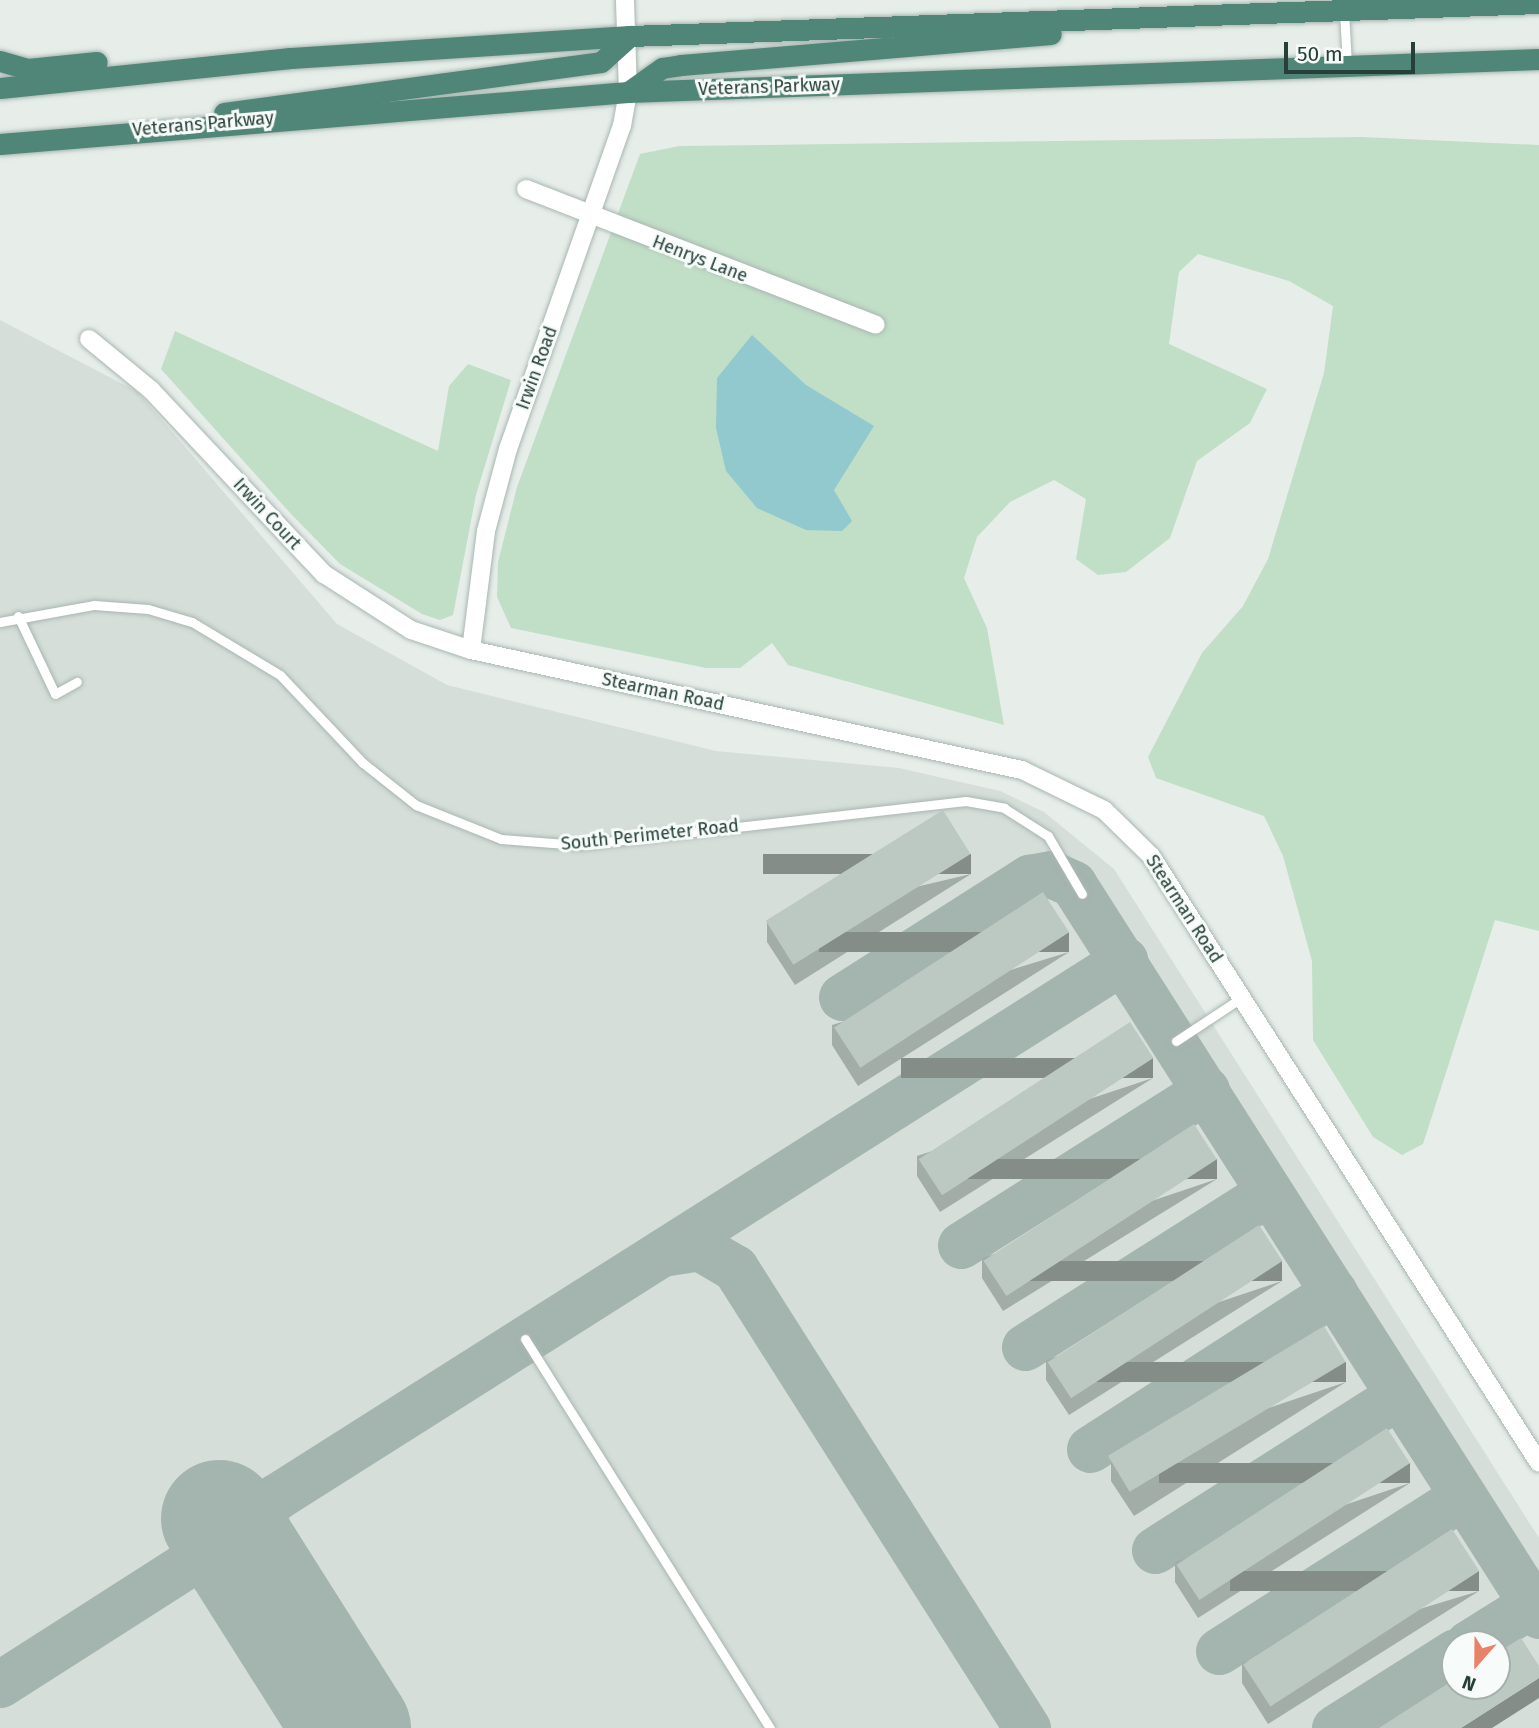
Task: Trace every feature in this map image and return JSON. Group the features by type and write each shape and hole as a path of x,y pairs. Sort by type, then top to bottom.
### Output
{"highway":[{"path":"0,88 290,58 630,36 1539,3"},
{"path":"628,92 662,68 681,65 1073,33 1100,18"},
{"path":"200,123 240,106 601,62 620,51 630,36"},
{"path":"0,61 28,69 244,48 290,58"},
{"name":"Veterans Parkway","path":"0,146 200,123 628,92 1539,59"}],"street":[{"name":"Irwin Road","path":"471,650 486,531 501,473 592,218 628,92 630,36 625,0"},
{"name":"Henrys Lane","path":"526,189 592,218 876,325"},
{"name":"Irwin Court","path":"89,339 150,390 324,575 382,616 471,650"},
{"name":"Stearman Road","path":"471,650 1051,779 1104,810 1151,856 1539,1463"}],"lane":[{"path":"1344,10 1347,65"},
{"name":"South Perimeter Road","path":"0,622 18,616 121,606 214,632 280,675 389,785 442,819 501,839 579,845 966,801 1003,808 1048,836 1082,894"},
{"path":"18,616 55,694 78,682"},
{"path":"1175,1041 1241,998"},
{"path":"525,1339 770,1728"}],"shaded area":[{"path":"0,320 138,392 337,624 447,685 716,751 899,768 1000,791 1044,812 1114,869 1539,1538 1539,1728 0,1728"}],"green space":[{"path":"1362,137 1539,145 1539,931 1495,920 1423,1144 1402,1155 1373,1137 1313,1040 1312,961 1283,856 1264,816 1156,778 1148,757 1202,653 1243,606 1268,559 1324,373 1333,306 1289,281 1198,254 1179,272 1169,344 1267,389 1250,423 1197,461 1170,538 1126,572 1098,575 1076,559 1086,499 1054,480 1010,502 977,537 964,578 987,628 1004,725 788,665 772,643 740,668 706,668 511,628 497,597 498,562 517,487 640,154 679,146"},
{"path":"175,331 438,451 449,386 468,364 511,380 476,495 453,615 440,620 422,614 340,564 291,514 161,369"}],"water":[{"path":"752,335 806,385 874,426 834,490 852,521 842,531 806,530 757,508 726,471 716,428 717,378"}],"building":[{"path":"943,810 971,854 793,965 766,921"},
{"path":"1043,892 1069,932 860,1068 834,1028"},
{"path":"1130,1022 1153,1058 942,1195 919,1159"},
{"path":"1194,1124 1217,1159 1006,1296 983,1261"},
{"path":"1259,1225 1282,1261 1071,1398 1048,1362"},
{"path":"1324,1326 1346,1362 1130,1492 1108,1456"},
{"path":"1387,1428 1410,1463 1199,1600 1176,1565"},
{"path":"1452,1529 1479,1571 1270,1707 1243,1665"},
{"path":"1521,1638 1539,1666 1539,1678 1511,1696 1511,1644"},
{"path":"1441,1688 1441,1700 1505,1700 1461,1728 1379,1728"}],"taxiway":[{"path":"842,997 1029,878 1051,874 1073,884 1539,1615"},
{"path":"0,1684 231,1536 276,1497 1124,960"},
{"path":"961,1245 1206,1090"},
{"path":"1025,1347 1269,1192"},
{"path":"662,1253 699,1247 735,1268 1027,1728"},
{"path":"1090,1449 1334,1292"},
{"path":"1155,1550 1399,1395"},
{"path":"1219,1651 1463,1496"},
{"path":"1490,1630 1532,1604"},
{"path":"1335,1728 1441,1661"}],"runway":[{"path":"219,1518 352,1728"}]}
